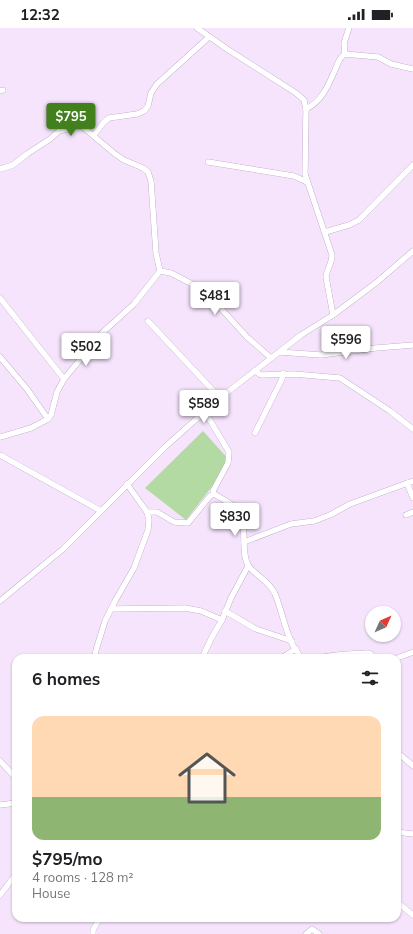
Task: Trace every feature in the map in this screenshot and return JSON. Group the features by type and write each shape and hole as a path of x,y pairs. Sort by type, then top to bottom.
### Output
{"street":[{"path":"197,28 296,93 304,100 306,110 305,174 332,255 332,261 326,277 333,315"},
{"path":"345,54 344,43 349,28"},
{"path":"94,135 104,122 110,118 138,114 144,111 148,106 151,93 157,84 209,37"},
{"path":"306,110 314,105 320,98 328,86 340,58 345,54 378,57 391,64 413,69"},
{"path":"0,169 13,166 59,131 79,126 83,127 115,154 148,172 151,181 156,253 160,271"},
{"path":"208,162 294,176 307,182"},
{"path":"325,232 349,225 359,220 413,165"},
{"path":"0,601 63,549 165,447 220,398 301,335 333,315 377,282 413,251"},
{"path":"160,271 171,273 194,284 215,302 247,337 271,358"},
{"path":"0,436 31,428 48,419 64,379 102,333 134,304 160,271"},
{"path":"0,298 64,379"},
{"path":"148,321 220,398"},
{"path":"279,352 321,355 413,345"},
{"path":"0,357 27,389 48,419"},
{"path":"255,371 262,375 283,373 340,378 390,411 413,429"},
{"path":"254,433 282,379 283,373"},
{"path":"205,412 229,452 228,463 213,491 214,494"},
{"path":"0,455 101,511"},
{"path":"244,542 291,524 314,521 330,515 350,504 410,482 413,498"},
{"path":"95,654 110,610 138,559 148,530 149,520 147,512 127,484"},
{"path":"147,512 157,512 174,522 188,523 210,496 214,494"},
{"path":"204,654 248,566 240,512 214,494"},
{"path":"406,515 413,512"},
{"path":"248,566 275,592 285,625 299,654"},
{"path":"110,610 185,608 201,611 222,620"},
{"path":"225,611 256,629 292,641"},
{"path":"288,654 296,649"},
{"path":"401,656 413,652"},
{"path":"358,654 371,654"},
{"path":"401,756 413,766"},
{"path":"0,760 12,774"},
{"path":"0,804 12,803"},
{"path":"401,832 413,834"},
{"path":"0,895 12,879"},
{"path":"401,905 413,915"},
{"path":"93,934 93,930 98,922"},
{"path":"306,934 312,928 319,934"}],"green space":[{"path":"203,431 231,462 186,520 145,488"}]}
